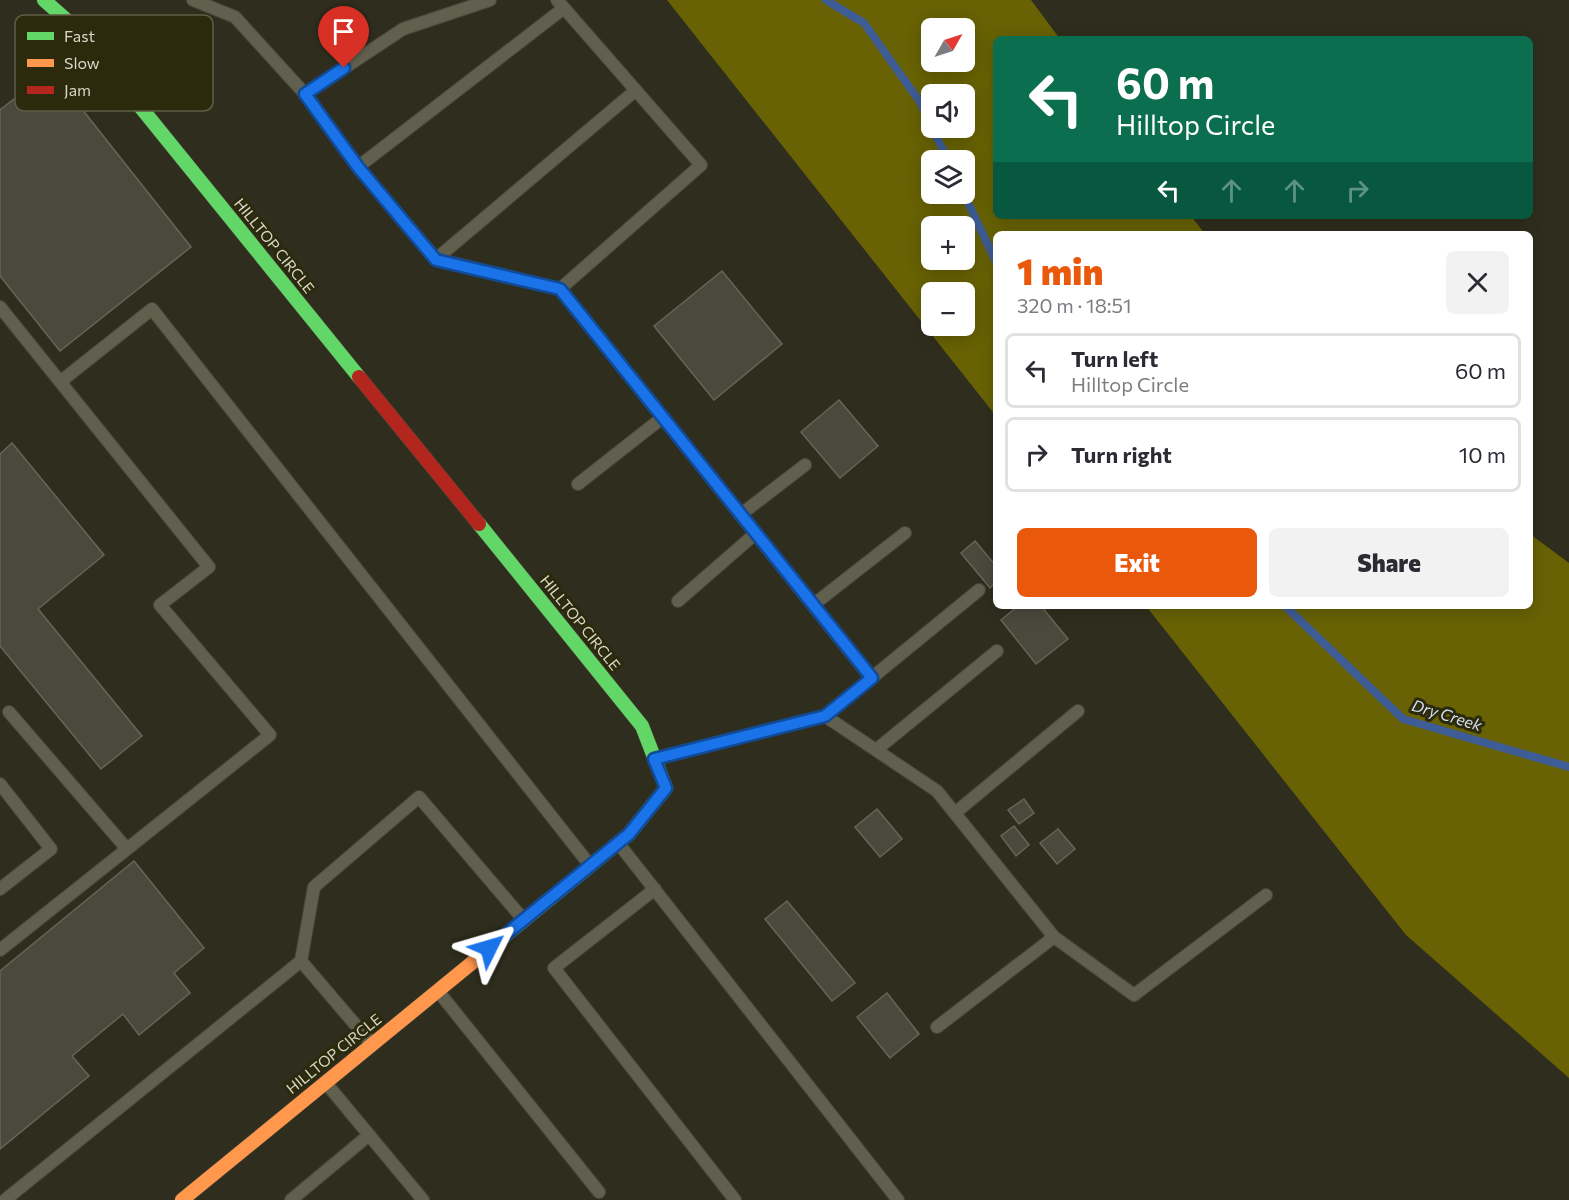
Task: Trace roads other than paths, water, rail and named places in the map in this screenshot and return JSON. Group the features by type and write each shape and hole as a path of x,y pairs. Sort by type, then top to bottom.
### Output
{"street":[{"name":"HILLTOP CIRCLE","path":"44,0 61,15"},
{"name":"HILLTOP CIRCLE","path":"144,111 642,726 666,788 619,843 182,1200"}],"lane":[{"path":"193,0 235,17 305,94 358,167 436,260 560,289 872,678"},
{"path":"305,94 403,29 490,0"},
{"path":"358,167 560,4 701,165 560,289"},
{"path":"436,260 636,90"},
{"path":"0,307 209,567 160,605 270,735 0,950"},
{"path":"60,382 152,309 590,865"},
{"path":"578,484 662,418"},
{"path":"740,515 806,465"},
{"path":"813,605 904,533"},
{"path":"678,601 756,534"},
{"path":"654,759 825,716 980,590"},
{"path":"876,750 997,651"},
{"path":"955,813 1078,711"},
{"path":"9,712 127,849"},
{"path":"825,716 937,791 1054,937 1134,995 1266,895"},
{"path":"0,784 51,849 0,889"},
{"path":"5,1200 301,962 314,887 419,797 523,920"},
{"path":"619,843 898,1200"},
{"path":"655,889 554,968 735,1200"},
{"path":"937,1027 1054,937"},
{"path":"301,962 372,1044"},
{"path":"437,990 599,1192"},
{"path":"325,1082 423,1200"},
{"path":"291,1200 369,1135"}],"waterway":[{"name":"Dry Creek","path":"826,0 864,23 921,104"},
{"name":"Dry Creek","path":"937,138 943,150"},
{"name":"Dry Creek","path":"969,204 993,256"},
{"name":"Dry Creek","path":"1288,609 1403,719 1569,767"}]}
